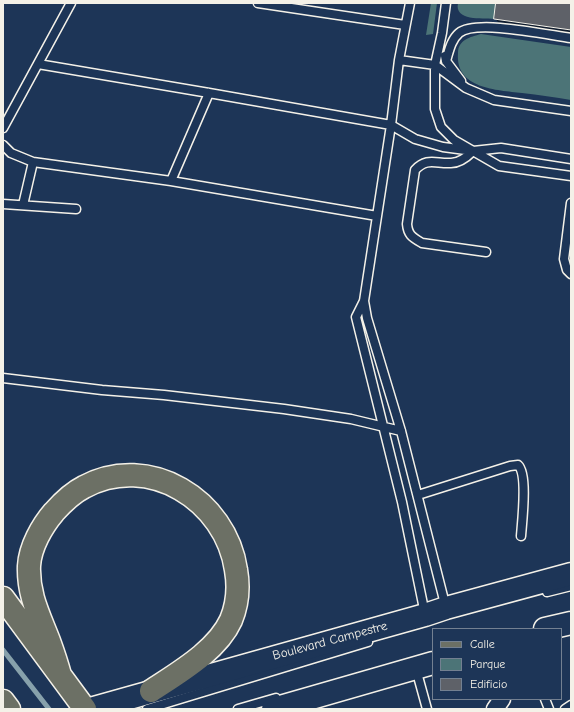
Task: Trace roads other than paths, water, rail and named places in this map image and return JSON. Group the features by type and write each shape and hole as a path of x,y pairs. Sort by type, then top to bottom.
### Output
{"main road":[{"path":"60,676 50,642 36,612 30,590 29,564 35,544 46,521 65,500 84,487 104,479 127,475 148,477 169,483 184,491 197,500 213,516 230,545 235,560 238,582 237,604 231,621 220,637 193,663 149,700"},
{"name":"Boulevard Campestre","path":"90,709 117,701 149,700 446,608 571,574"},
{"path":"3,598 85,709"},
{"path":"552,628 571,625"},
{"path":"277,703 424,666"},
{"path":"3,701 9,709"}],"street":[{"path":"562,630 571,625"},
{"path":"495,709 501,700"}],"lane":[{"path":"3,128 71,3"},
{"path":"258,3 405,25"},
{"path":"410,3 399,60 391,125 364,301 356,317 402,502 425,615"},
{"path":"446,3 442,33 435,65 435,109 441,127 454,140 499,166 571,176"},
{"path":"446,61 450,44 458,34 466,29 475,27 492,27 571,38"},
{"path":"442,33 446,61 466,88"},
{"path":"399,60 435,65 466,88 494,100 571,111"},
{"path":"38,64 391,125 415,139 442,147 473,151 502,148 571,159"},
{"path":"171,181 209,93"},
{"path":"3,145 11,153 33,162 171,181 377,216"},
{"path":"473,151 464,158 452,163 429,162 420,164 415,170 407,224 408,232 422,243 486,252"},
{"path":"23,205 33,162"},
{"path":"571,203 564,259 567,270 571,274"},
{"path":"3,204 76,209"},
{"path":"364,301 367,318 401,431 446,608"},
{"path":"370,374 383,372"},
{"path":"3,378 102,390 164,395 261,406 351,419 401,431"},
{"path":"418,495 510,466 518,465 521,469 524,482 521,536"},
{"path":"541,593 571,586"},
{"path":"149,700 376,640"},
{"path":"424,666 427,709"},
{"path":"346,680 372,680"},
{"path":"546,700 550,709"},
{"path":"238,709 277,703"},
{"path":"565,709 571,705"}],"waterway":[{"path":"3,650 49,709"}]}
